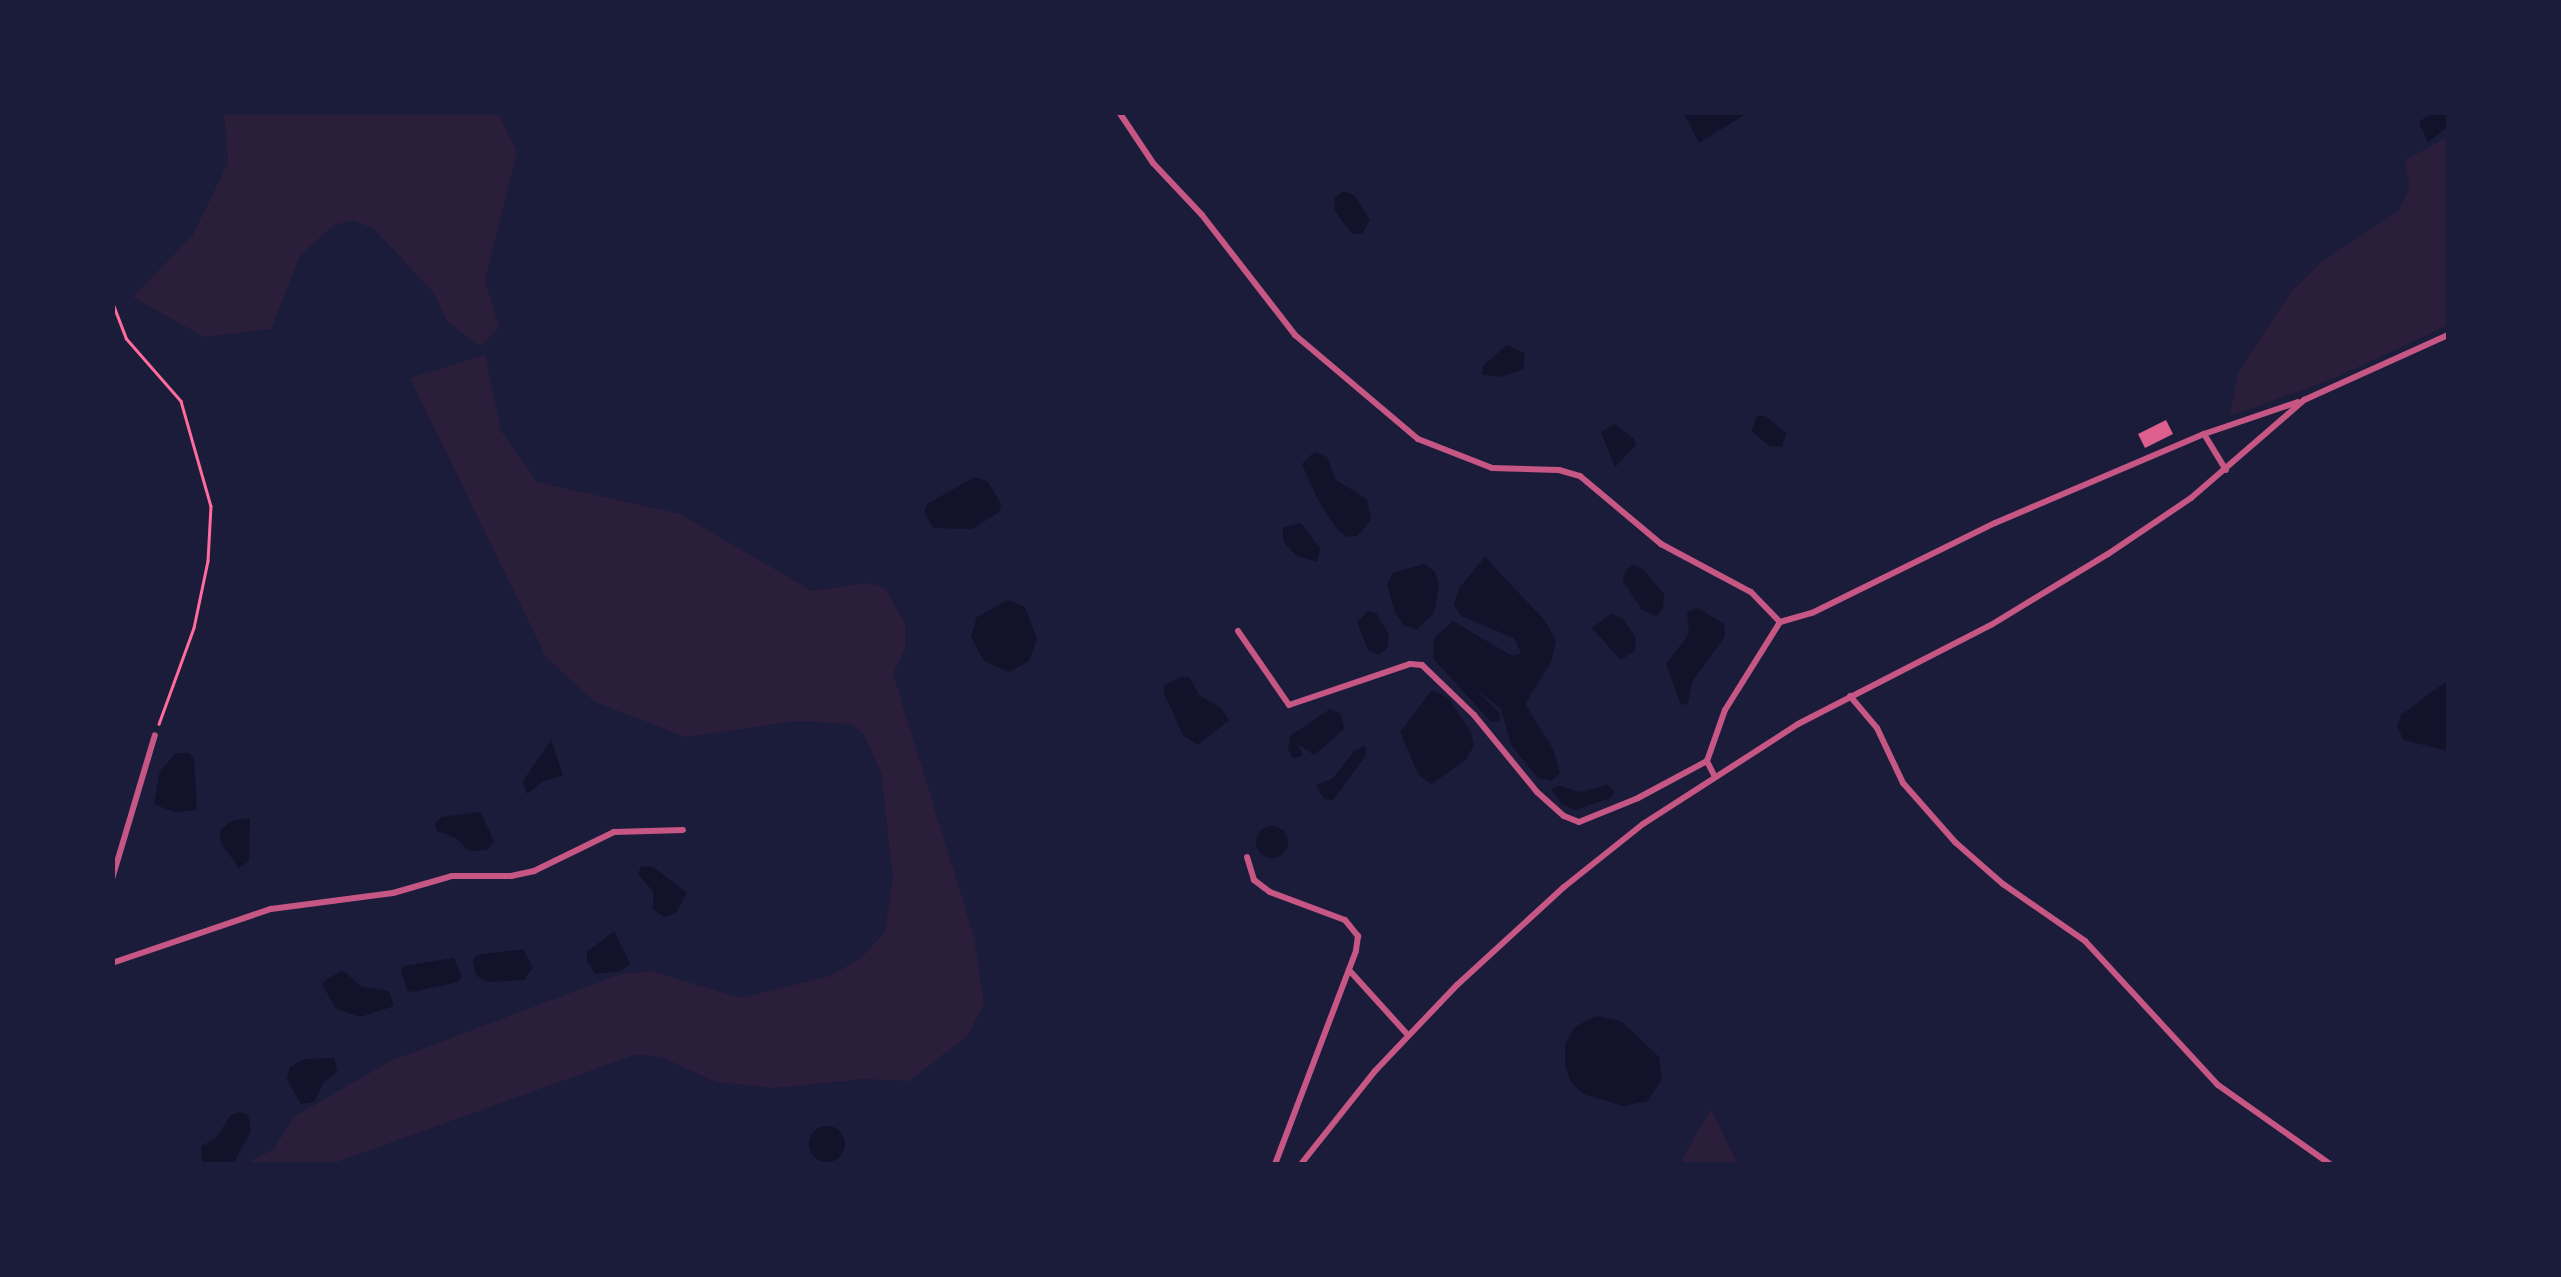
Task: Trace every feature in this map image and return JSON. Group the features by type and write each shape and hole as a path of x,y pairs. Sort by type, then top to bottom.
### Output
{"street":[{"path":"1120,112 1153,163 1202,215 1295,335 1418,439 1492,468 1559,470 1580,476 1661,544 1751,592 1780,622"},
{"path":"1238,631 1289,705 1410,664 1422,665 1462,702 1537,792 1564,816 1579,822 1638,798 1707,761 1725,710 1780,622 1812,613 1995,523 2204,434 2304,400 2448,335"},
{"path":"1301,1164 1408,1035 1564,887 1714,774 2042,594 2174,509 2226,470 2304,400"},
{"path":"2204,434 2226,470"},
{"path":"1850,696 1877,728 1904,783 1955,842 2003,884 2085,941 2218,1086 2330,1164"},
{"path":"112,880 154,735"},
{"path":"1707,761 1714,774"},
{"path":"112,964 271,908 392,892 452,876 511,876 534,871 614,832 683,830"},
{"path":"1247,857 1254,880 1270,892 1310,904 1353,927 1356,951 1274,1164"},
{"path":"1348,969 1408,1035"}],"path":[{"path":"112,302 126,338 181,401 211,506 208,561 194,628 154,735"}],"shaded area":[{"path":"1747,112 1699,143 1684,113"},
{"path":"224,113 498,113 517,152 485,280 499,327 481,346 466,336 447,321 434,293 374,229 353,220 332,226 300,256 271,329 204,337 133,297 192,236 228,163"},
{"path":"2432,113 2446,113 2448,127 2428,142 2419,122"},
{"path":"2448,137 2448,325 2335,378 2230,416 2238,373 2291,292 2321,262 2398,211 2410,188 2405,160"},
{"path":"1344,191 1355,196 1370,220 1362,234 1352,234 1335,211 1334,198"},
{"path":"1507,345 1525,353 1523,369 1500,377 1482,374 1483,366"},
{"path":"485,355 501,431 537,482 680,514 812,591 867,583 885,588 905,624 906,647 893,674 974,937 984,1005 967,1036 909,1081 863,1079 774,1088 716,1082 661,1057 637,1054 331,1164 245,1164 274,1149 294,1117 390,1061 621,974 651,971 741,998 830,976 861,958 885,932 893,878 881,772 864,735 852,724 796,721 686,737 595,702 546,657 410,378"},
{"path":"1757,416 1765,416 1786,433 1782,447 1770,446 1751,431"},
{"path":"1615,424 1636,445 1615,467 1601,432"},
{"path":"1314,452 1327,457 1336,480 1367,499 1371,520 1357,536 1347,537 1337,529 1317,498 1302,464"},
{"path":"975,477 988,482 1001,504 999,512 972,529 934,528 924,512 927,504"},
{"path":"1301,523 1320,548 1317,562 1295,555 1283,541 1283,527"},
{"path":"1485,557 1546,622 1556,641 1551,662 1525,704 1553,749 1560,773 1551,781 1538,778 1511,745 1501,709 1473,686 1500,714 1499,722 1491,722 1433,658 1434,638 1453,621 1512,656 1521,653 1514,638 1461,616 1454,605 1459,588"},
{"path":"1424,564 1435,572 1439,585 1434,613 1416,630 1404,625 1395,612 1387,585 1393,573"},
{"path":"1633,565 1643,569 1664,594 1663,609 1656,616 1642,610 1623,581 1625,571"},
{"path":"1008,600 1025,607 1037,639 1029,661 1009,672 984,661 971,636 977,617"},
{"path":"1698,608 1724,624 1725,636 1692,682 1688,703 1681,705 1666,664 1689,634 1687,612"},
{"path":"1368,611 1376,613 1389,635 1387,648 1379,655 1368,650 1357,622"},
{"path":"1611,614 1622,618 1636,638 1635,650 1621,660 1592,628"},
{"path":"1180,677 1189,677 1200,696 1220,707 1229,720 1198,745 1183,735 1164,693 1164,686"},
{"path":"2448,680 2448,751 2404,740 2397,727 2401,715"},
{"path":"1432,690 1448,698 1471,732 1474,745 1466,760 1431,784 1418,774 1400,732"},
{"path":"1330,709 1341,714 1344,729 1314,755 1298,744 1303,755 1293,759 1288,749 1290,736"},
{"path":"551,740 563,775 543,781 527,794 523,781"},
{"path":"1365,746 1366,755 1333,800 1324,799 1316,785 1332,779 1355,750"},
{"path":"176,753 189,753 194,759 197,810 174,812 154,804 160,771"},
{"path":"1607,785 1614,791 1611,798 1575,810 1562,804 1551,789 1560,786 1580,792"},
{"path":"481,812 494,842 487,850 469,851 456,838 437,831 435,823 441,817"},
{"path":"250,818 249,861 239,868 221,843 220,831 231,821"},
{"path":"1272,826 1283,831 1288,842 1283,853 1272,858 1261,853 1256,842 1261,831"},
{"path":"641,866 653,867 687,893 676,913 664,917 653,909 653,891 638,874"},
{"path":"614,931 630,964 620,971 596,974 587,962 587,952"},
{"path":"523,949 533,967 524,980 486,982 476,975 473,961 477,955"},
{"path":"454,958 462,977 458,982 407,990 401,971 404,966"},
{"path":"342,970 362,987 389,991 394,1006 360,1017 335,1008 322,983"},
{"path":"1596,1016 1621,1021 1659,1057 1662,1079 1648,1101 1623,1106 1583,1094 1571,1082 1565,1065 1565,1044 1575,1027"},
{"path":"334,1058 337,1072 324,1082 314,1102 301,1104 287,1080 290,1067 304,1059"},
{"path":"1711,1109 1738,1164 1682,1164 1684,1155"},
{"path":"231,1115 248,1115 251,1131 233,1164 202,1164 201,1146 215,1139"},
{"path":"827,1126 840,1131 845,1144 840,1157 827,1162 814,1157 809,1144 814,1131"}],"building":[{"path":"2166,420 2173,434 2145,448 2138,434"}]}
